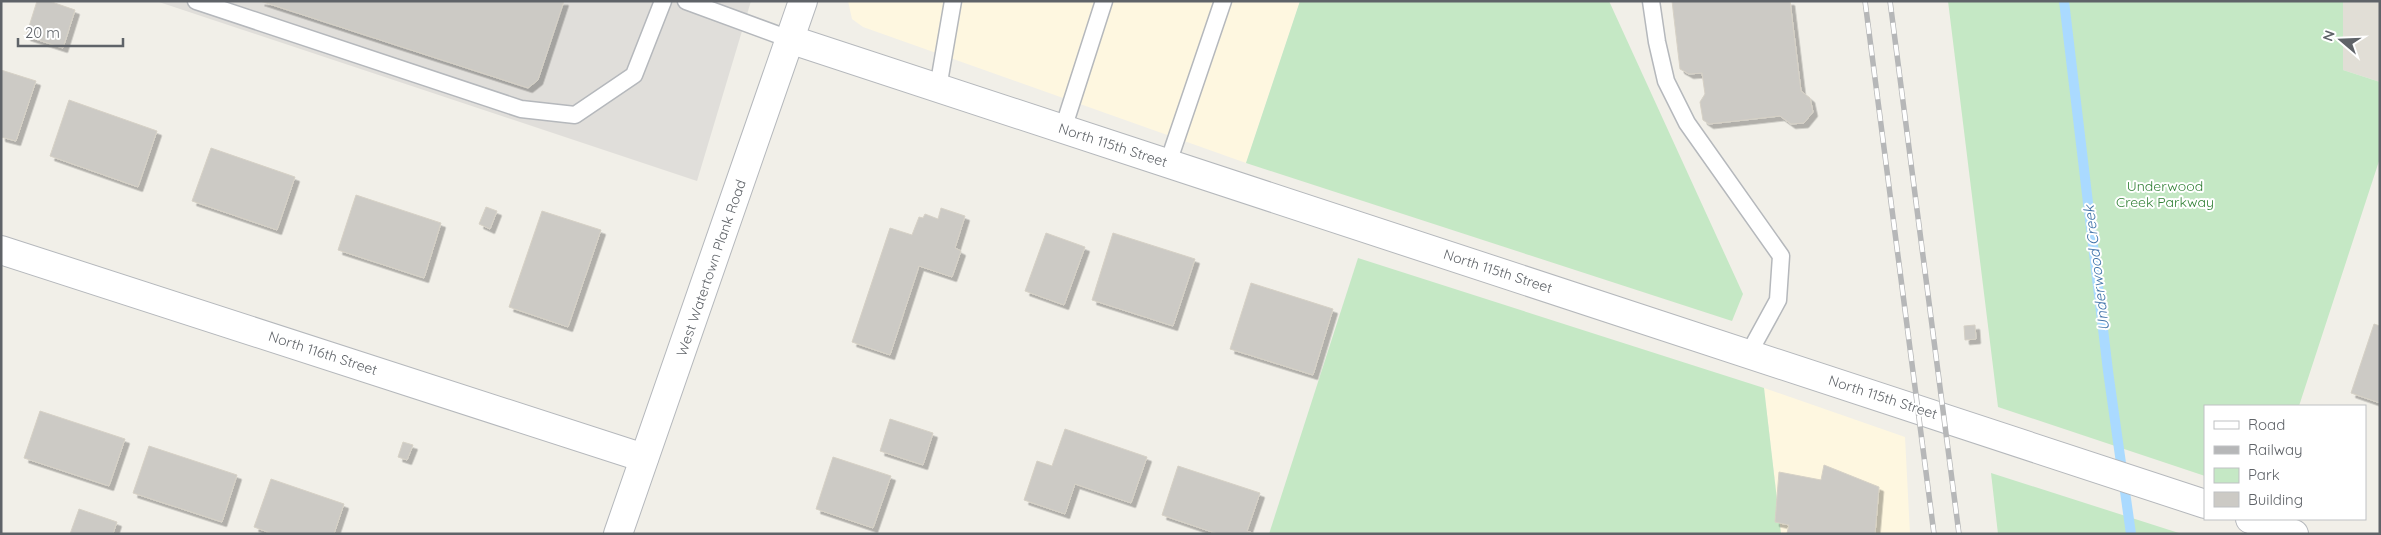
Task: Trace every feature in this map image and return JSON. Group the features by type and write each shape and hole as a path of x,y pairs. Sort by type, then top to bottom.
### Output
{"street":[{"name":"West Watertown Plank Road","path":"618,534 792,40 804,1"},
{"name":"North 115th Street","path":"792,40 2084,462 2204,504"},
{"name":"North 116th Street","path":"1,250 644,458"},
{"path":"2253,520 2294,534"}],"lane":[{"path":"196,1 521,109 575,115 634,75 663,1"},
{"path":"686,1 792,40"},
{"path":"938,88 953,1"},
{"path":"1063,129 1104,1"},
{"path":"1168,163 1224,1"},
{"path":"1651,1 1656,42 1666,81 1687,123 1781,256 1778,300 1749,353"}],"shaded area":[{"path":"156,1 751,1 697,181"},
{"path":"848,1 1300,1 1246,163 863,27 852,19"},
{"path":"2343,1 2380,1 2380,82 2343,70"},
{"path":"1764,388 1905,437 1910,534 1781,534"}],"green space":[{"path":"1300,1 1609,1 1743,294 1732,321 1246,163"},
{"name":"Underwood Creek Parkway","path":"1948,1 2343,1 2343,70 2380,82 2380,158 2299,405 2204,405 2204,476 1998,407"},
{"path":"1358,258 1764,388 1781,534 1269,534"},
{"path":"1991,473 2182,534 1998,534"}],"building":[{"path":"37,1 49,1 75,10 63,48 26,36"},
{"path":"260,1 564,1 538,80 528,88"},
{"path":"1672,1 1790,1 1801,91 1810,98 1813,112 1804,123 1791,124 1780,116 1709,124 1703,120 1700,102 1705,94 1702,73 1689,74 1680,69"},
{"path":"1,70 36,81 16,141 1,137"},
{"path":"69,100 157,131 138,187 50,156"},
{"path":"211,148 295,177 277,230 192,201"},
{"path":"356,195 441,223 424,278 338,250"},
{"path":"486,207 497,211 490,229 479,224"},
{"path":"941,208 965,216 955,248 961,251 952,277 919,266 890,355 852,342 890,228 912,235 919,217 923,218 925,214 938,219"},
{"path":"542,211 601,230 568,327 509,307"},
{"path":"1046,233 1085,247 1064,305 1025,291"},
{"path":"1113,233 1195,259 1173,326 1092,300"},
{"path":"1251,283 1333,309 1313,375 1230,349"},
{"path":"2374,324 2380,326 2380,403 2351,393"},
{"path":"1975,325 1976,339 1965,340 1964,326"},
{"path":"40,411 125,439 109,486 24,458"},
{"path":"890,419 933,433 923,465 880,451"},
{"path":"1065,429 1147,457 1131,503 1075,484 1065,514 1024,500 1037,461 1052,466"},
{"path":"403,442 413,445 407,460 398,457"},
{"path":"149,446 237,475 222,522 133,493"},
{"path":"833,457 891,476 873,528 816,509"},
{"path":"1824,465 1879,487 1875,534 1790,534 1787,533 1789,525 1775,522 1779,472 1821,480"},
{"path":"1178,466 1260,493 1247,531 1256,534 1218,534 1162,515"},
{"path":"271,479 344,504 334,534 273,534 254,527"},
{"path":"79,509 117,522 113,534 70,534"}],"waterway":[{"name":"Underwood Creek","path":"2064,1 2108,371 2131,534"}],"railway":[{"path":"1865,1 1934,534"},
{"path":"1890,1 1959,534"}]}
